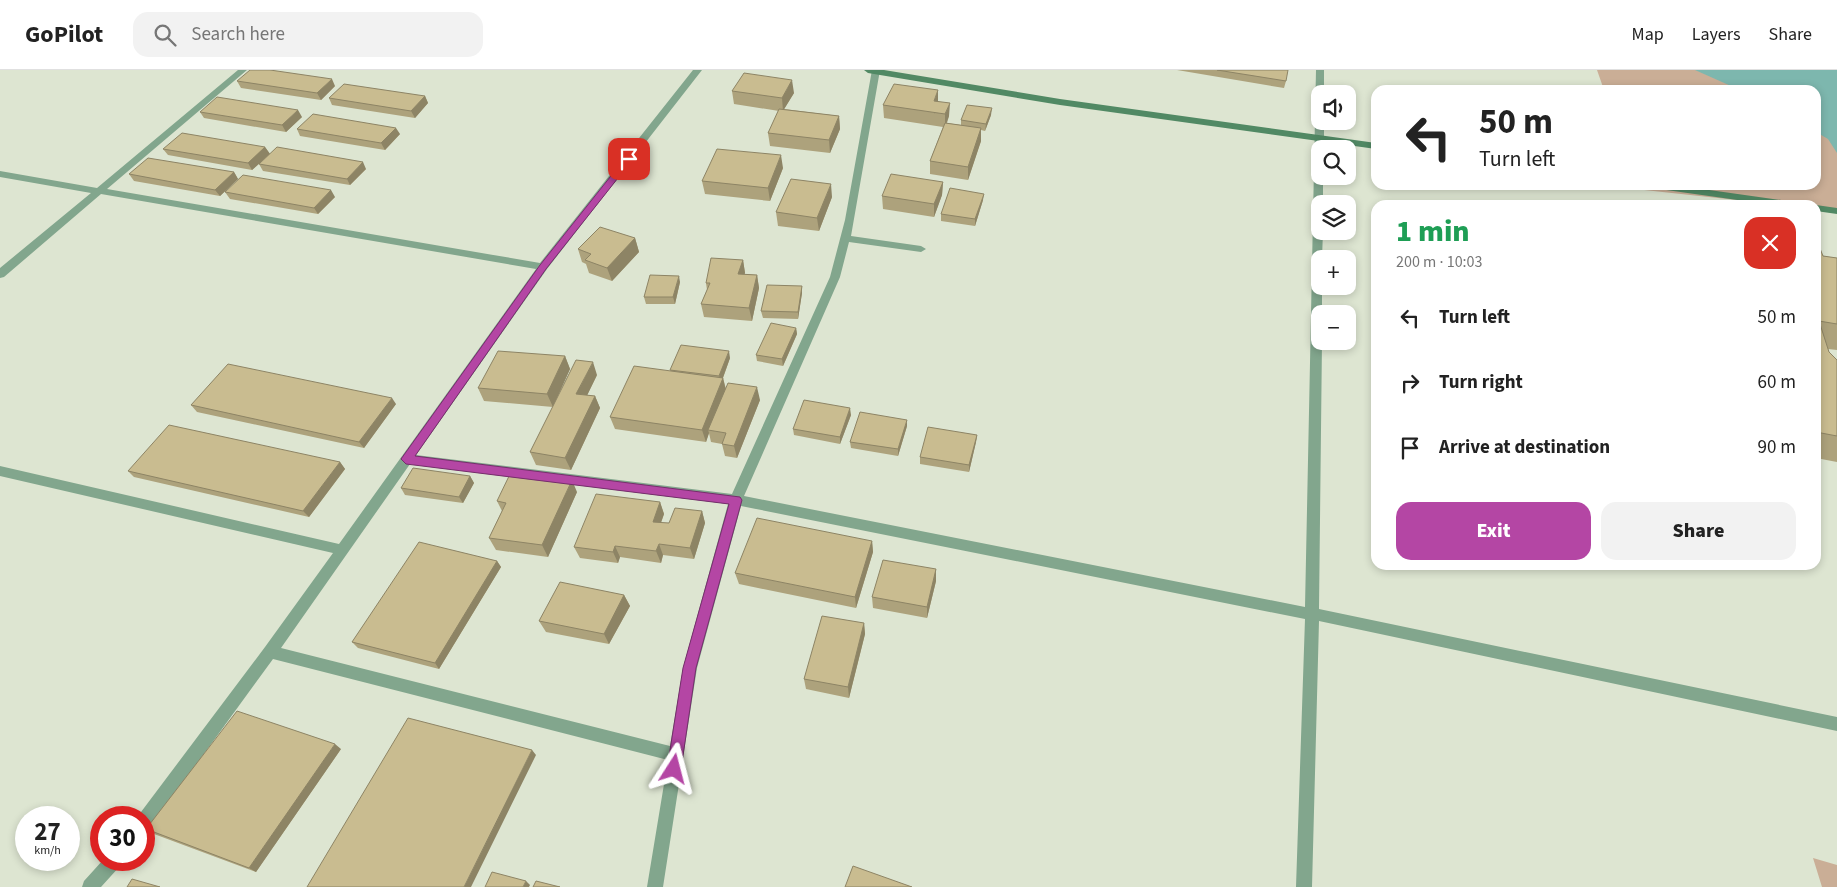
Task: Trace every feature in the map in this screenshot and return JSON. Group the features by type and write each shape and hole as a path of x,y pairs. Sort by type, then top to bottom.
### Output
{"street":[{"path":"0,274 243,70"},
{"path":"155,807 270,652 543,267 698,70"},
{"path":"655,887 690,668 736,500 834,277 845,238 873,70 1060,102 1371,145"},
{"path":"1304,887 1312,614 1320,70"},
{"path":"0,174 543,267"},
{"path":"1688,190 1758,200"},
{"path":"1821,209 1837,211"},
{"path":"845,238 921,249"},
{"path":"406,459 736,500 1312,614 1837,724"},
{"path":"0,470 343,550"},
{"path":"270,652 676,755"},
{"path":"90,887 104,871"}],"shaded area":[{"path":"1597,70 1837,70 1837,211 1821,209 1821,200 1736,200 1644,190 1821,190 1821,85 1602,85"},
{"path":"1813,858 1837,865 1837,887 1822,887"}],"water":[{"path":"1695,70 1837,70 1837,153 1828,139 1821,135 1821,85 1729,85"}],"building":[{"path":"250,70 270,70 332,79 317,93 237,81"},
{"path":"1217,70 1288,70 1286,81"},
{"path":"744,73 792,80 782,98 732,91"},
{"path":"344,84 425,96 411,111 329,98"},
{"path":"894,84 938,90 934,101 950,103 945,114 883,105"},
{"path":"217,97 298,110 282,125 200,112"},
{"path":"967,105 992,108 986,124 961,120"},
{"path":"779,109 839,116 829,140 768,133"},
{"path":"313,114 396,128 381,143 297,129"},
{"path":"945,123 981,128 968,167 930,161"},
{"path":"182,133 265,147 248,163 163,149"},
{"path":"277,147 363,162 347,179 259,164"},
{"path":"717,149 781,155 768,188 702,181"},
{"path":"148,158 234,172 215,190 129,174"},
{"path":"891,174 943,182 934,204 882,196"},
{"path":"243,175 331,190 314,208 225,192"},
{"path":"791,179 831,184 817,218 776,212"},
{"path":"950,188 984,194 975,219 941,214"},
{"path":"600,227 635,238 607,268 585,260 591,254 578,249"},
{"path":"1821,251 1823,256 1837,258 1837,324 1821,321"},
{"path":"711,258 743,260 738,274 757,275 749,308 701,304 710,283 706,283"},
{"path":"650,275 679,276 673,297 644,297"},
{"path":"767,285 802,286 798,312 761,311"},
{"path":"771,323 796,328 782,359 756,355"},
{"path":"1821,327 1829,352 1837,360 1837,436 1821,433"},
{"path":"681,345 729,351 719,376 670,370"},
{"path":"498,351 565,356 547,394 478,388"},
{"path":"576,360 593,362 576,394 595,396 565,458 530,452"},
{"path":"228,364 392,398 359,442 191,405"},
{"path":"634,366 723,378 702,430 610,417"},
{"path":"728,383 757,387 734,446 722,444 726,433 708,430"},
{"path":"804,400 850,408 840,437 793,429"},
{"path":"860,412 907,420 898,449 850,442"},
{"path":"169,425 340,462 303,511 128,471"},
{"path":"928,427 977,435 969,465 920,457"},
{"path":"413,468 470,476 459,497 401,488"},
{"path":"511,472 572,480 542,545 489,538 506,503 497,501"},
{"path":"596,494 660,502 653,522 669,523 675,508 702,511 690,548 659,544 656,551 615,546 613,552 574,547"},
{"path":"757,518 872,541 855,597 735,573"},
{"path":"419,542 497,561 435,663 352,642"},
{"path":"883,560 936,569 927,607 872,597"},
{"path":"560,582 624,595 604,634 539,621"},
{"path":"822,616 864,623 848,687 804,679"},
{"path":"237,711 335,744 249,868 155,832 155,817"},
{"path":"408,718 532,750 464,887 307,887"},
{"path":"853,866 912,887 845,887"},
{"path":"492,872 526,881 523,887 485,887"},
{"path":"132,879 160,887 127,887"},
{"path":"536,881 560,887 533,887"}],"route":[{"path":"629,159 543,267 406,459 736,500 690,668 674,769"}]}
